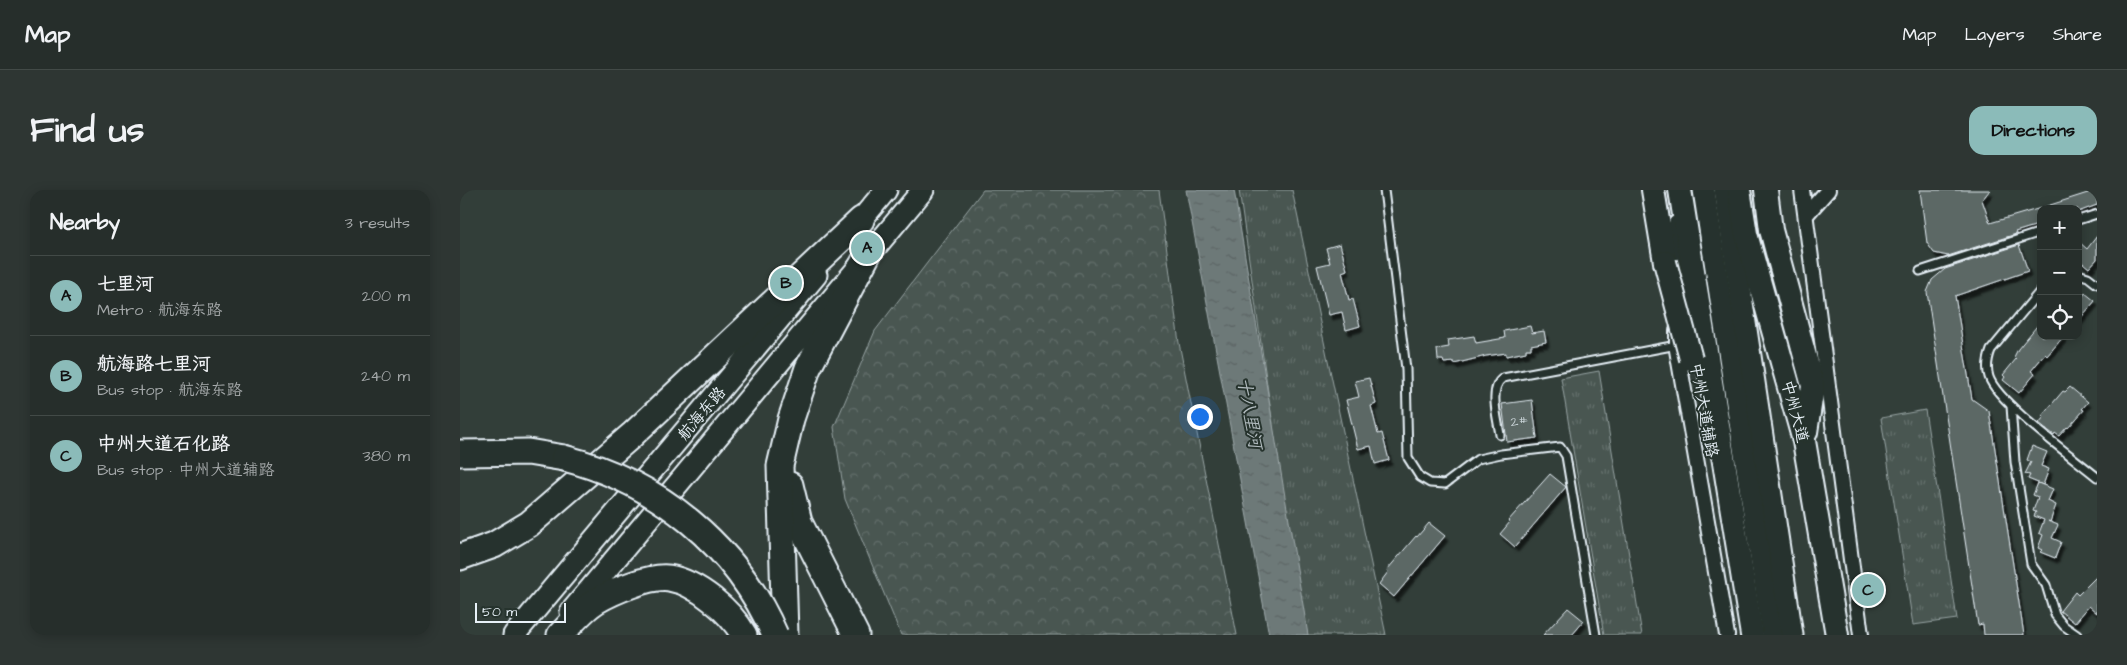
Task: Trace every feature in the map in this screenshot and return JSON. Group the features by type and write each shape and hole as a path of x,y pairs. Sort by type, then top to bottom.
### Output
{"highway":[{"path":"1653,190 1665,262 1691,359 1719,435"},
{"path":"1680,190 1752,635"},
{"name":"中州大道","path":"1739,190 1746,234 1804,440 1837,635"},
{"path":"1766,190 1771,230 1813,386 1804,440"},
{"path":"460,557 494,545 529,524 632,435 861,220"},
{"path":"785,635 780,466 785,442 808,368 868,254"},
{"path":"785,442 787,472 799,522 856,635"},
{"path":"460,453 528,452 564,458 591,465 638,485 683,514 716,544 732,562 751,589 775,635"},
{"path":"560,635 595,602 635,583 668,578 690,586 719,605 737,624 744,635"}],"main road":[{"name":"航海东路","path":"514,635 886,190"},
{"name":"航海东路","path":"552,635 922,190"},
{"path":"1704,190 1773,635"},
{"name":"中州大道","path":"1725,190 1792,635"}],"street":[{"name":"中州大道辅路","path":"1670,190 1677,227 1677,345 1727,635"},
{"path":"1802,190 1861,635"},
{"path":"1806,215 1828,190"}],"lane":[{"path":"1384,190 1406,369 1408,458 1420,477 1430,483 1445,484 1478,460 1502,454 1560,447 1566,456 1596,635"},
{"path":"2082,219 2097,214"},
{"path":"1920,271 2037,233"},
{"path":"2082,275 2097,284"},
{"path":"2037,295 1991,350 1988,360 1988,376 1994,388 2011,406 2097,477"},
{"path":"1500,435 1495,392 1499,381 1503,378 1677,345"},
{"path":"2011,406 2015,462 2031,564 2046,585 2055,615 2064,626 2077,635"}],"green space":[{"path":"983,190 1159,190 1179,343 1237,635 901,635 845,499 834,427 875,331"},
{"path":"1239,190 1292,190 1386,635 1303,635"},
{"path":"1599,371 1642,635 1604,635 1561,378"},
{"path":"1925,410 1957,619 1913,625 1881,418"}],"water":[{"name":"十八里河","path":"1186,190 1234,190 1308,635 1269,635"}],"building":[{"path":"1920,190 1990,190 1982,200 1990,223 2037,209 2037,225 1948,256 1934,253 1927,243"},
{"path":"2097,190 2097,205 2082,211 2082,205 2050,205"},
{"path":"2097,236 2097,259 2089,268 2082,262 2082,245 2087,249"},
{"path":"1340,244 1347,270 1342,272 1349,300 1353,299 1360,326 1346,330 1342,312 1329,315 1317,266 1330,263 1326,248"},
{"path":"2019,245 2028,271 1955,296 1972,399 1989,411 2024,635 1984,635 1983,624 1978,625 1927,292 1932,280 1945,269"},
{"path":"2085,293 2095,301 2082,316 2082,295"},
{"path":"1530,326 1532,333 1544,331 1546,342 1531,345 1531,349 1526,349 1526,352 1506,356 1506,353 1486,356 1454,364 1454,362 1444,363 1443,360 1438,360 1437,349 1449,347 1448,340 1474,336 1476,343 1505,338 1504,331"},
{"path":"2037,326 2037,340 2061,340 2047,356 2045,354 2031,371 2035,374 2019,393 2003,380 2005,377 2003,375 2016,359 2014,357 2018,349"},
{"path":"1369,378 1376,404 1371,406 1378,434 1382,433 1389,460 1375,464 1371,446 1358,449 1346,400 1359,397 1355,381"},
{"path":"2070,387 2088,402 2082,409 2084,410 2068,428 2059,436 2055,433 2054,435 2039,423 2044,417 2042,416 2063,391 2065,392"},
{"path":"1532,400 1537,438 1507,442 1502,404"},
{"path":"2032,446 2047,452 2041,466 2049,469 2043,485 2028,479 2030,475 2025,474 2031,462 2027,460"},
{"path":"1550,474 1566,487 1515,547 1500,534 1510,522 1508,521"},
{"path":"2038,483 2053,489 2048,501 2056,505 2050,522 2058,525 2052,538 2061,542 2055,558 2040,552 2042,550 2038,548 2043,535 2039,533 2044,520 2034,516 2036,512 2033,511 2038,497 2033,495"},
{"path":"1429,523 1445,536 1394,597 1379,584 1388,572 1387,570"},
{"path":"2097,576 2097,613 2089,606 2075,623 2060,611 2075,592 2078,595"},
{"path":"1568,608 1584,621 1572,635 1543,635"}],"place":[{"name":"七里河","path":"867,248"},
{"name":"航海路七里河","path":"786,283"},
{"name":"中州大道石化路","path":"1868,590"}]}
